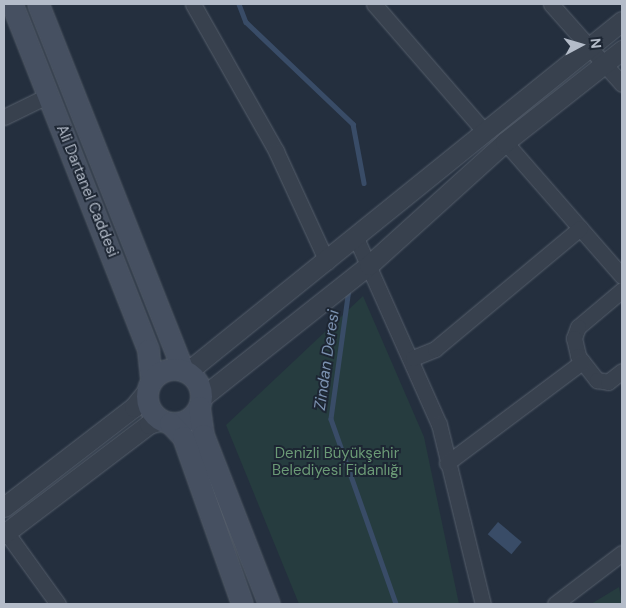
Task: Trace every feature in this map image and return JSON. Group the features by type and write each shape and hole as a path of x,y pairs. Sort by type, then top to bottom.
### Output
{"main road":[{"name":"Ali Dartanel Caddesi","path":"12,4 148,350 150,408 183,437 242,604"},
{"name":"Ali Dartanel Caddesi","path":"38,4 185,371 197,382 203,435 269,604"},
{"path":"149,386 165,370 185,371"},
{"path":"166,421 187,419 200,403"}],"street":[{"path":"193,4 276,151 327,262"},
{"path":"374,4 485,132"},
{"path":"551,4 622,84"},
{"path":"185,371 327,262 485,132 591,49 622,21"},
{"path":"200,403 369,265 505,142 622,50"},
{"path":"4,117 49,95"},
{"path":"505,142 622,276"},
{"path":"413,358 435,349 580,228"},
{"path":"356,238 413,358 438,424 484,604"},
{"path":"622,290 575,332 574,344 582,362 600,382 622,371"},
{"path":"447,463 582,362"},
{"path":"4,507 134,406 149,386"},
{"path":"58,604 5,533 142,430 166,421"},
{"path":"554,604 622,553"}],"green space":[{"name":"Denizli Büyükşehir Belediyesi Fidanlığı","path":"363,296 424,437 459,604 299,604 226,425"},
{"path":"619,587 622,604 591,604"}],"water":[{"path":"498,522 522,542 511,554 488,534"}],"waterway":[{"name":"Zindan Deresi","path":"239,4 246,22 353,124 364,183"},
{"name":"Zindan Deresi","path":"349,289 331,419 396,604"}]}
